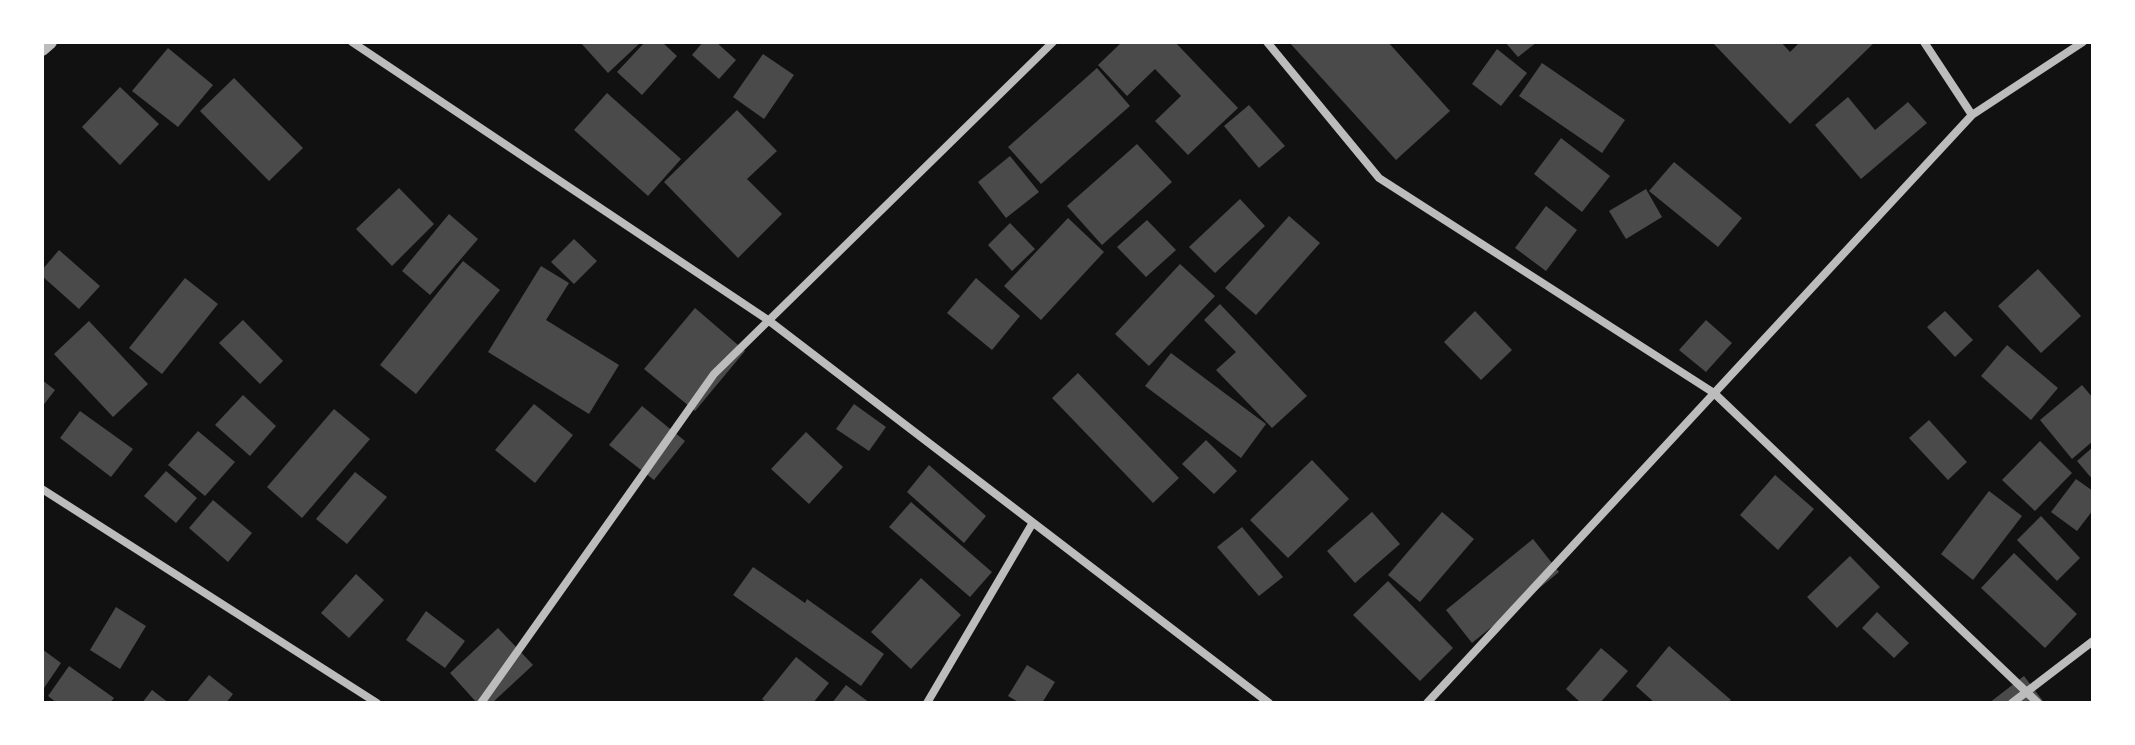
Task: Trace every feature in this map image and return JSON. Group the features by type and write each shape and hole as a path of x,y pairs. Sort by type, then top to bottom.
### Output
{"street":[{"path":"42,49 50,42"},
{"path":"352,42 768,320 1269,703"},
{"path":"481,703 714,374 1053,42"},
{"path":"1267,42 1379,178 1714,393 2038,703"},
{"path":"1924,42 1972,115"},
{"path":"1427,703 1972,115 2083,42"},
{"path":"42,489 377,703"},
{"path":"927,703 1032,524"},
{"path":"2012,703 2093,641"}],"building":[{"path":"580,42 641,42 608,73"},
{"path":"645,42 662,42 677,56 642,95 617,72"},
{"path":"703,42 716,42 736,60 719,79 692,55"},
{"path":"1122,42 1175,42 1238,108 1188,155 1155,121 1181,96 1155,69 1127,96 1098,65"},
{"path":"1289,42 1388,42 1450,111 1396,160"},
{"path":"1505,42 1537,42 1518,57"},
{"path":"1712,42 1781,42 1790,52 1800,42 1875,42 1790,124"},
{"path":"168,48 213,85 178,127 132,91"},
{"path":"1497,49 1527,73 1501,106 1472,84"},
{"path":"763,54 794,75 764,119 733,97"},
{"path":"1542,63 1625,120 1602,153 1519,96"},
{"path":"1097,68 1130,106 1041,184 1008,147"},
{"path":"234,78 303,148 269,181 200,111"},
{"path":"120,87 159,124 120,165 82,127"},
{"path":"607,93 681,159 648,196 574,130"},
{"path":"1848,97 1875,130 1908,102 1927,123 1861,179 1815,125"},
{"path":"1249,105 1285,146 1259,168 1224,126"},
{"path":"737,110 777,151 747,179 782,214 738,258 664,182"},
{"path":"1561,138 1610,176 1582,212 1534,174"},
{"path":"1137,144 1172,182 1102,245 1067,206"},
{"path":"1010,156 1039,192 1006,218 978,182"},
{"path":"1674,162 1742,218 1718,247 1649,191"},
{"path":"399,188 434,224 392,266 356,229"},
{"path":"1646,189 1662,217 1626,239 1609,211"},
{"path":"1240,199 1265,226 1215,273 1189,247"},
{"path":"1546,206 1577,230 1546,271 1515,248"},
{"path":"449,214 478,239 430,295 402,271"},
{"path":"1289,216 1320,243 1256,315 1225,288"},
{"path":"1068,218 1104,252 1041,320 1004,286"},
{"path":"1147,220 1176,250 1146,277 1117,247"},
{"path":"1010,223 1035,249 1012,271 988,245"},
{"path":"574,239 597,261 574,284 551,262"},
{"path":"59,250 100,286 79,309 42,276 42,270"},
{"path":"463,261 500,290 416,394 380,365"},
{"path":"1180,264 1215,296 1149,366 1115,334"},
{"path":"541,266 569,283 546,320 619,365 589,414 488,352"},
{"path":"2038,269 2081,316 2041,353 1998,306"},
{"path":"185,278 218,304 162,374 129,348"},
{"path":"976,278 1020,316 992,350 947,313"},
{"path":"1220,304 1307,396 1272,428 1216,370 1236,352 1204,320"},
{"path":"695,308 745,351 695,411 644,369"},
{"path":"1475,311 1512,350 1481,380 1444,342"},
{"path":"1945,311 1973,340 1955,357 1927,327"},
{"path":"243,320 283,361 260,384 219,343"},
{"path":"1706,320 1732,343 1706,372 1679,350"},
{"path":"89,321 148,384 113,417 54,354"},
{"path":"2007,345 2058,388 2031,420 1981,376"},
{"path":"1171,353 1266,424 1241,458 1145,386"},
{"path":"1078,373 1179,478 1153,503 1052,398"},
{"path":"42,380 55,390 42,407"},
{"path":"2082,385 2093,398 2093,441 2072,459 2040,420"},
{"path":"243,395 276,426 250,456 215,425"},
{"path":"534,404 573,435 535,483 495,450"},
{"path":"854,404 886,427 869,451 836,429"},
{"path":"642,406 685,441 654,480 609,445"},
{"path":"334,409 370,439 302,518 267,487"},
{"path":"80,411 133,449 111,477 60,438"},
{"path":"1929,420 1967,462 1948,480 1909,438"},
{"path":"198,431 235,462 205,496 168,465"},
{"path":"806,432 843,467 809,504 771,469"},
{"path":"1206,440 1237,471 1214,494 1182,464"},
{"path":"2040,441 2072,473 2035,511 2002,480"},
{"path":"2093,447 2093,480 2077,461"},
{"path":"1312,460 1349,499 1288,558 1250,520"},
{"path":"929,465 986,516 964,543 907,492"},
{"path":"166,471 197,498 176,523 144,496"},
{"path":"355,472 387,497 347,544 316,519"},
{"path":"1775,475 1814,509 1778,550 1740,515"},
{"path":"2076,479 2093,491 2093,510 2077,531 2051,512"},
{"path":"1989,491 2022,516 1973,580 1941,554"},
{"path":"213,500 252,533 228,562 189,528"},
{"path":"911,502 992,572 970,597 889,527"},
{"path":"1372,512 1400,544 1355,583 1327,551"},
{"path":"1442,512 1474,539 1420,602 1388,575"},
{"path":"2041,516 2080,558 2057,581 2017,540"},
{"path":"1242,527 1283,577 1259,596 1217,547"},
{"path":"1533,539 1559,572 1472,643 1446,610"},
{"path":"2014,553 2077,614 2045,648 1981,588"},
{"path":"1850,556 1880,587 1837,628 1807,597"},
{"path":"753,567 805,603 807,599 884,654 861,686 733,595"},
{"path":"356,574 384,600 349,638 321,613"},
{"path":"921,578 961,615 911,669 871,632"},
{"path":"1388,581 1453,648 1420,681 1353,615"},
{"path":"116,607 146,626 120,669 90,650"},
{"path":"426,611 465,641 445,668 406,640"},
{"path":"1877,612 1909,643 1894,658 1862,628"},
{"path":"498,628 533,665 492,703 477,703 450,673"},
{"path":"1669,646 1731,700 1728,703 1655,703 1636,686"},
{"path":"1601,648 1628,671 1600,703 1581,703 1566,689"},
{"path":"42,649 61,663 42,691"},
{"path":"796,657 829,683 813,703 767,703 762,699"},
{"path":"1027,665 1055,682 1042,703 1020,703 1008,696"},
{"path":"69,666 114,698 110,703 57,703 48,696"},
{"path":"209,675 233,694 226,703 186,703"},
{"path":"2024,676 2043,701 2041,703 1989,703"},
{"path":"846,685 870,703 832,703"},
{"path":"152,690 169,703 142,703"}]}
